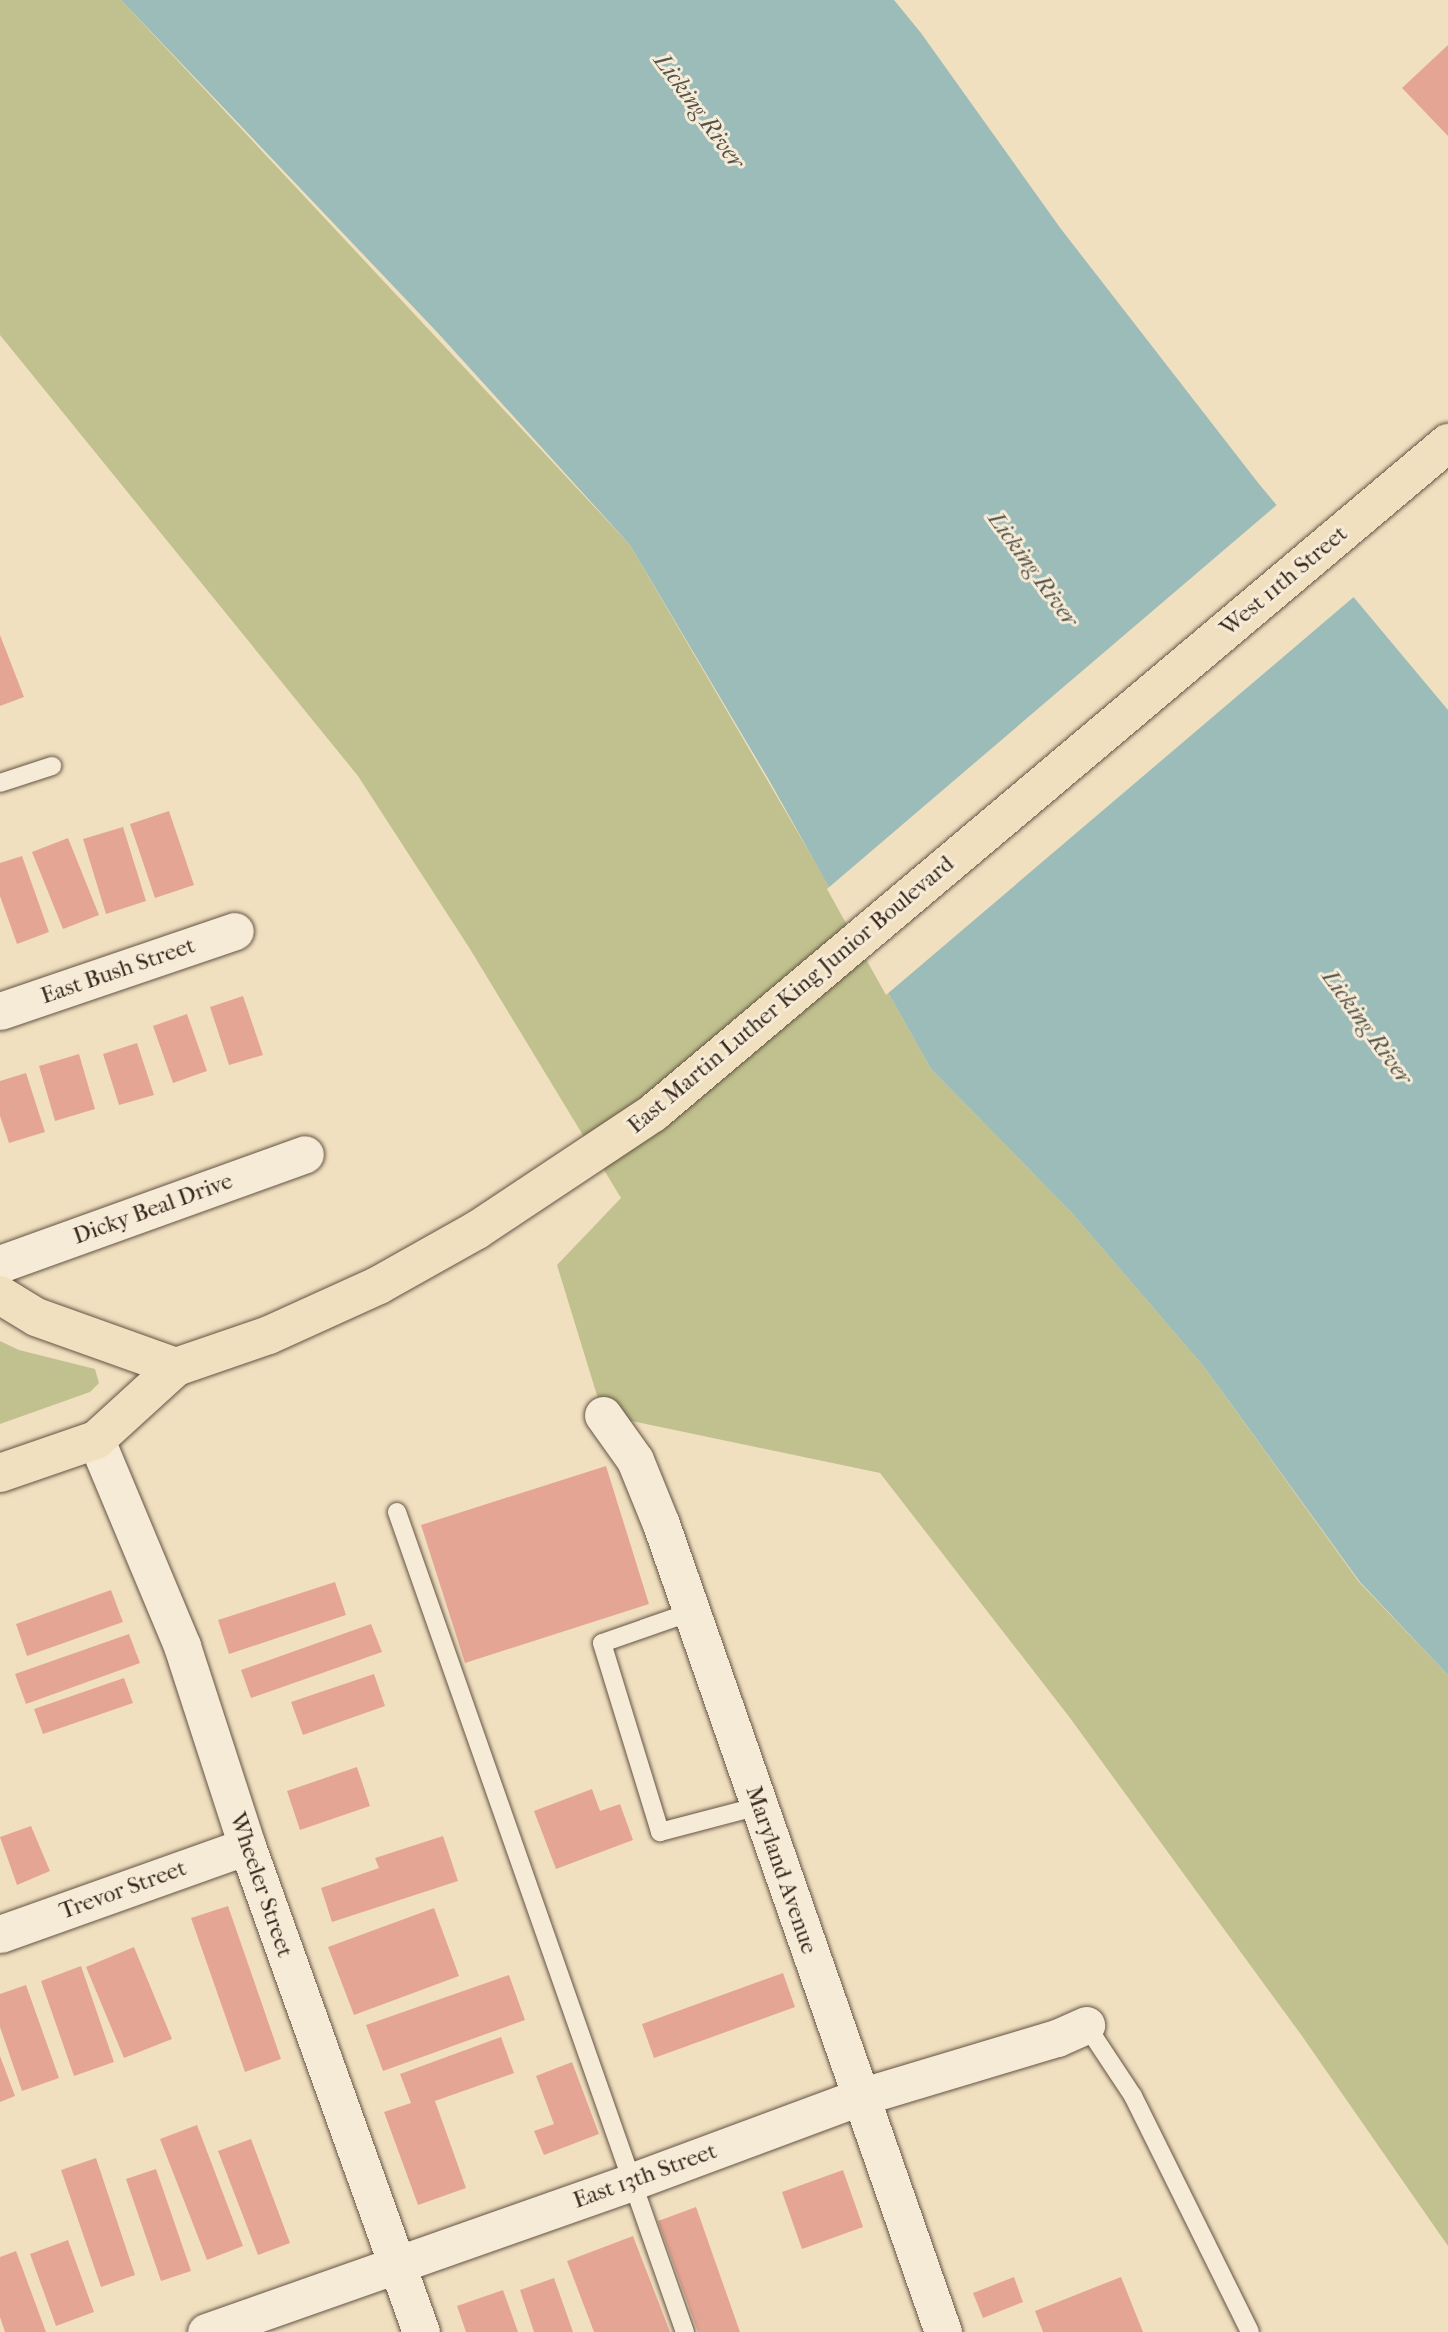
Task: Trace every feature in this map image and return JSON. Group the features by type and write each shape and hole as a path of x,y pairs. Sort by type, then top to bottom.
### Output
{"main road":[{"name":"West 11th Street","path":"1121,719 1448,443"},
{"name":"East Martin Luther King Junior Boulevard","path":"0,1473 96,1440 176,1367 269,1335 379,1285 477,1230 653,1113 1121,719"},
{"path":"0,1295 36,1317 110,1346 176,1367"}],"street":[{"name":"East Bush Street","path":"0,1011 235,931"},
{"name":"Dicky Beal Drive","path":"0,1264 305,1154"},
{"name":"Maryland Avenue","path":"603,1415 635,1460 691,1612 943,2332"},
{"name":"Wheeler Street","path":"96,1440 181,1646 247,1846 421,2332"},
{"name":"Trevor Street","path":"0,1934 247,1846"},
{"name":"East 13th Street","path":"206,2332 631,2182 860,2097 1056,2038 1086,2025"}],"lane":[{"path":"0,783 52,766"},
{"path":"397,1511 685,2332"},
{"path":"691,1612 602,1643 660,1832 758,1806"},
{"path":"1086,2025 1133,2096 1250,2332"}],"green space":[{"path":"0,0 121,0 630,545 818,867 931,1069 1072,1213 1205,1368 1359,1582 1448,1675 1448,2246 1302,2036 1070,1718 880,1473 603,1415 557,1265 621,1198 470,949 358,776 0,335"},
{"path":"0,1341 19,1350 95,1369 99,1383 90,1392 0,1424"}],"water":[{"name":"Licking River","path":"121,0 894,0 921,33 1061,229 1259,484 1448,710 1448,1675 1360,1582 1205,1368 1072,1213 931,1069 769,780 630,545 437,332"}],"pier":[{"path":"1279,503 1356,595 886,995 827,889"}],"building":[{"path":"1448,45 1448,136 1402,88"},
{"path":"0,635 24,697 0,706"},
{"path":"169,811 194,885 155,898 130,824"},
{"path":"123,827 146,901 106,914 83,839"},
{"path":"68,838 99,915 63,929 32,852"},
{"path":"22,856 49,932 17,944 0,896 0,863"},
{"path":"243,996 263,1055 229,1065 210,1007"},
{"path":"187,1014 207,1071 173,1083 153,1026"},
{"path":"137,1043 154,1095 119,1105 103,1054"},
{"path":"79,1054 95,1109 55,1121 39,1066"},
{"path":"26,1073 45,1132 9,1143 0,1116 0,1081"},
{"path":"606,1466 649,1604 465,1663 421,1525"},
{"path":"335,1582 346,1615 229,1654 218,1620"},
{"path":"111,1590 123,1622 27,1656 16,1624"},
{"path":"371,1624 382,1652 251,1698 241,1670"},
{"path":"129,1634 140,1663 26,1704 15,1674"},
{"path":"374,1674 385,1706 303,1735 291,1702"},
{"path":"124,1678 133,1703 43,1734 34,1709"},
{"path":"357,1767 370,1806 300,1830 287,1791"},
{"path":"592,1789 600,1811 620,1804 633,1840 556,1869 534,1811"},
{"path":"31,1826 50,1871 17,1885 0,1837"},
{"path":"443,1836 458,1881 332,1922 321,1888 379,1868 375,1858"},
{"path":"228,1906 281,2059 245,2072 191,1918"},
{"path":"434,1908 459,1976 354,2015 328,1947"},
{"path":"134,1947 172,2039 124,2058 86,1967"},
{"path":"81,1966 114,2062 74,2076 41,1981"},
{"path":"783,1973 795,2007 654,2058 642,2024"},
{"path":"509,1975 525,2020 383,2071 366,2025"},
{"path":"26,1985 59,2078 22,2091 0,2027 0,1994"},
{"path":"501,2037 514,2073 435,2101 466,2188 418,2205 384,2112 411,2103 400,2074"},
{"path":"0,2056 15,2096 0,2102"},
{"path":"572,2062 599,2134 544,2155 534,2131 554,2124 536,2076"},
{"path":"197,2125 243,2246 207,2260 160,2139"},
{"path":"251,2139 290,2243 258,2255 218,2151"},
{"path":"96,2158 135,2275 101,2287 61,2170"},
{"path":"156,2169 191,2271 161,2281 126,2179"},
{"path":"843,2170 863,2227 802,2249 782,2192"},
{"path":"696,2207 740,2332 698,2332 658,2221"},
{"path":"633,2236 670,2332 594,2332 567,2261"},
{"path":"68,2240 94,2312 56,2326 30,2254"},
{"path":"16,2251 46,2332 5,2332 0,2317 0,2257"},
{"path":"1014,2277 1023,2302 983,2318 973,2293"},
{"path":"1121,2277 1143,2332 1043,2332 1035,2311"},
{"path":"554,2278 573,2332 534,2332 520,2290"},
{"path":"503,2290 518,2332 466,2332 457,2306"}]}
